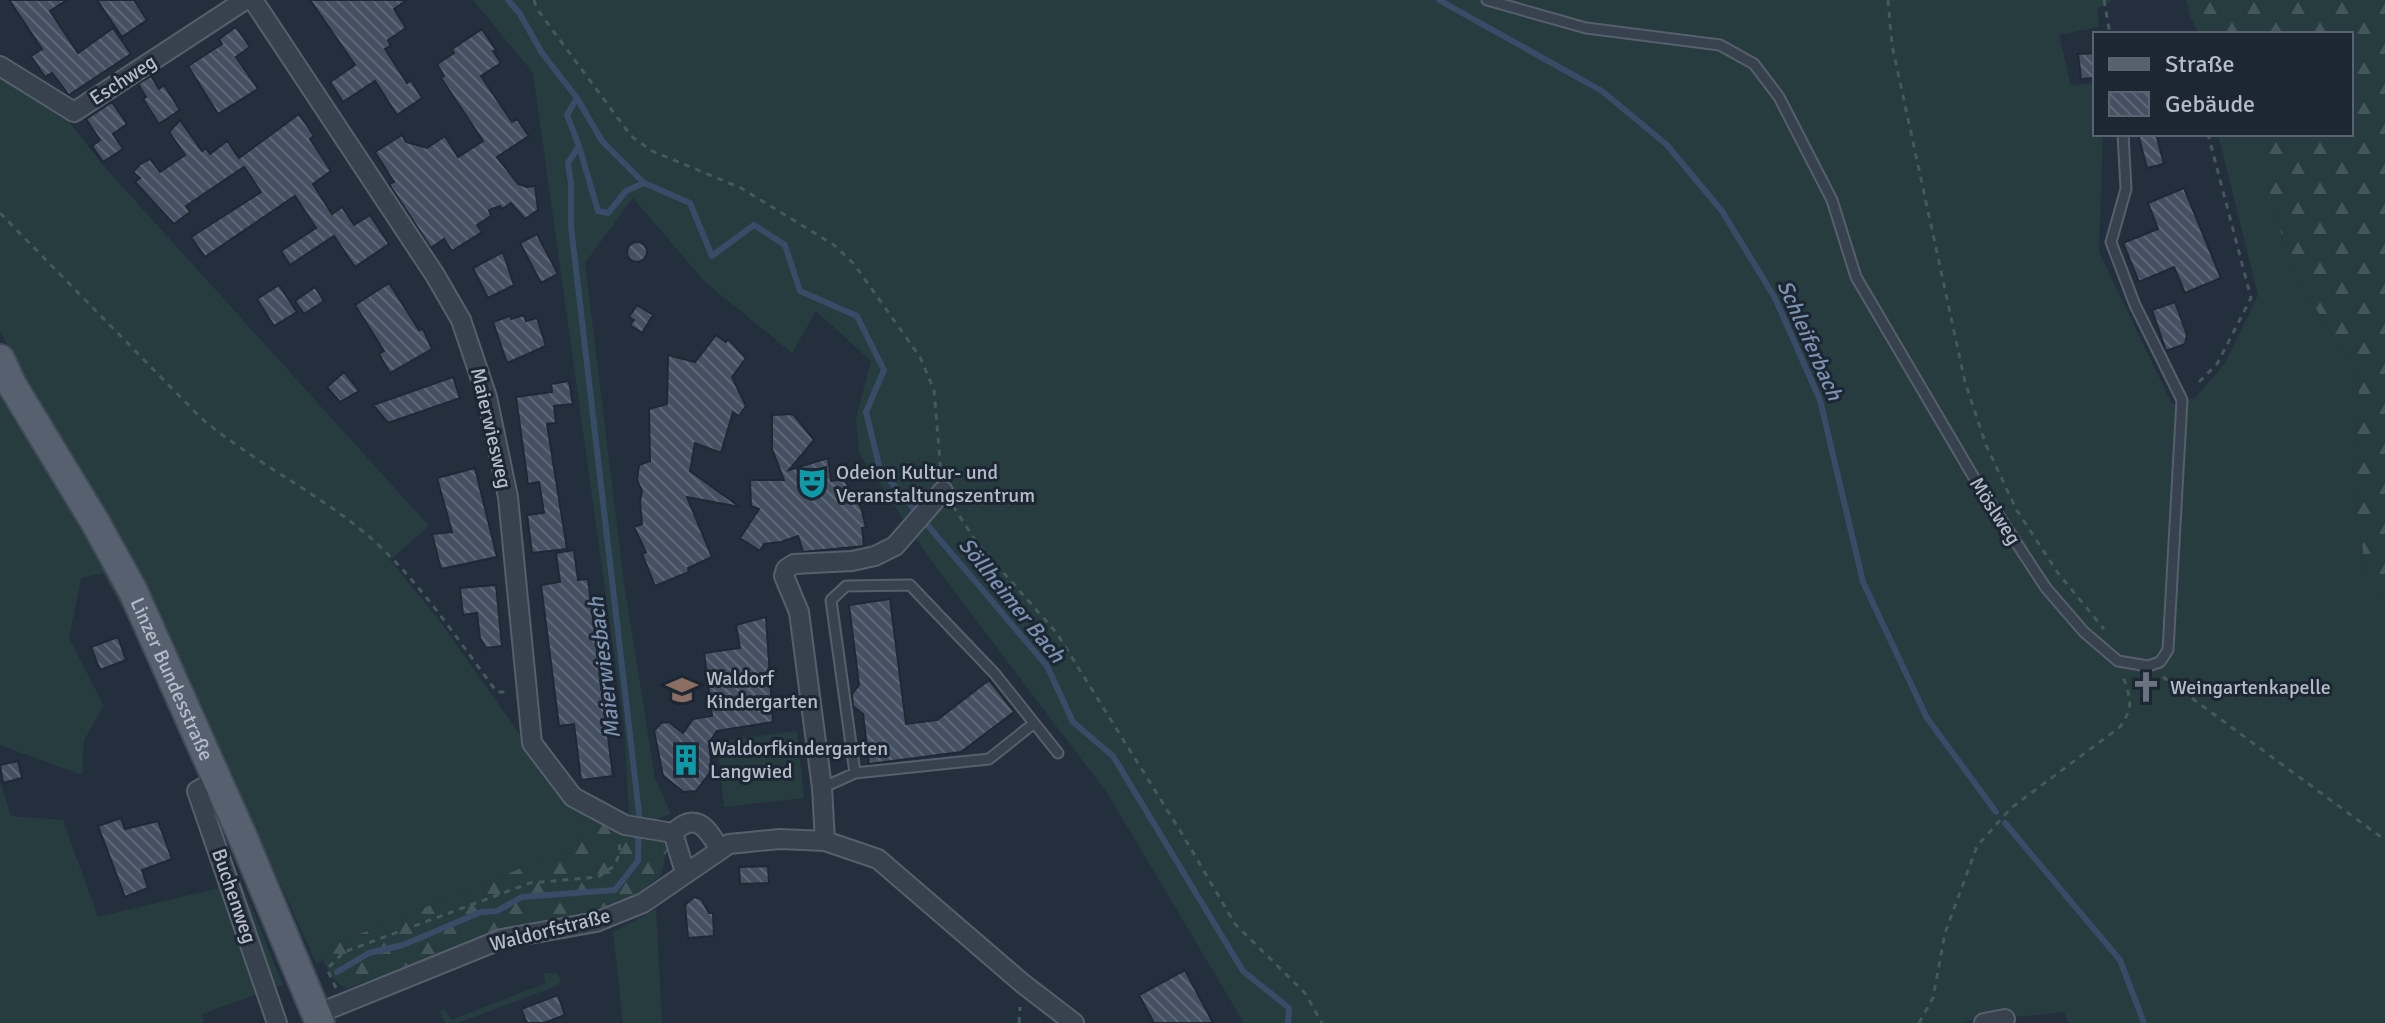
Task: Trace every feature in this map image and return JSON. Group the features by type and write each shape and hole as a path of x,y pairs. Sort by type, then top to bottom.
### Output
{"main road":[{"name":"Linzer Bundesstraße","path":"0,359 12,385 133,591 318,1018"}],"street":[{"name":"Eschweg","path":"0,66 74,112 245,0"},
{"name":"Maierwiesweg","path":"253,0 431,269 461,320 487,397 508,497 532,743 573,797 622,824 673,833 683,824 695,822 707,829 720,849"},
{"path":"825,841 822,788 799,612 784,576 786,569 794,564 852,561 875,556 895,546 939,495"},
{"name":"Buchenweg","path":"217,780 197,791 277,1023"},
{"path":"673,833 685,872"},
{"name":"Waldorfstraße","path":"318,1018 343,1002 502,939 596,922 643,903 720,849 729,844 756,840 825,841 878,859 1022,983 1074,1023"},
{"path":"1984,1023 2005,1019"}],"lane":[{"name":"Möslweg","path":"1487,0 1586,28 1720,45 1754,64 1779,97 1832,200 1856,277 1976,481 2046,588 2084,632 2118,661"},
{"path":"2118,661 2148,666 2160,662 2168,650 2182,400 2135,305 2111,242 2126,189 2123,136"},
{"path":"855,773 831,600 846,586 910,585 995,674 1058,753"},
{"path":"822,788 855,773 989,759 1033,724"}],"path":[{"path":"1888,0 1892,45 1962,367 1986,445 2016,509 2058,573 2103,628 2115,638"},
{"path":"2104,0 2110,32"},
{"path":"2199,382 2217,364 2251,298 2209,136"},
{"path":"0,213 200,417 228,441 354,524 391,556 497,692 527,693"},
{"path":"1919,1023 1933,998 1945,933 1977,846 2011,808 2120,727 2130,712 2131,699 2118,661"},
{"path":"2148,666 2385,840"},
{"path":"343,1002 327,969 344,952 530,883 598,877 614,866 620,853 622,824"}],"green space":[{"path":"473,0 2113,0 2097,9 2099,27 2059,35 2071,86 2093,83 2093,136 2103,136 2099,252 2172,404 2195,398 2225,363 2258,295 2218,136 2255,136 2291,270 2360,377 2352,480 2367,578 2385,601 2385,1023 2068,1023 2064,1012 2018,1017 1997,1015 1961,1023 1244,1023 1107,793 930,559 859,453 856,418 871,361 816,311 792,353 705,282 633,198 585,263 624,583 655,778 671,814 630,829 624,725 533,73"},
{"path":"2186,0 2385,0 2385,601 2367,578 2352,480 2360,377 2291,270 2255,136 2353,136 2353,32 2198,32"},
{"path":"0,77 68,120 101,163 429,526 390,560 439,620 567,801 583,812 578,845 330,946 323,960 316,963 141,575 19,371 0,330"},
{"path":"0,385 111,570 153,664 103,573 81,578 69,638 104,706 84,740 82,775 0,745"},
{"path":"797,731 804,798 724,807 717,741"},
{"path":"0,781 11,816 63,820 98,917 219,888 205,816 223,837 283,985 202,1014 204,1023 0,1023"},
{"path":"583,812 652,822 667,850 661,875 643,891 586,914 506,928 346,989 332,976 323,960 330,946 578,845"},
{"path":"656,909 662,1023 623,1023 613,932"},
{"path":"543,973 557,973 561,980 557,986 458,1023 445,1023 440,1012 445,1009 451,1020 546,983"}],"building":[{"path":"9,0 67,0 50,11 78,53 113,28 131,54 69,95 52,73 45,77 31,56 42,49"},
{"path":"97,0 134,0 147,20 122,37"},
{"path":"310,0 407,0 394,9 406,28 388,40 391,46 385,49 407,83 411,80 422,98 397,115 375,81 343,102 330,82 355,65"},
{"path":"236,27 250,47 236,57 258,89 218,114 188,66 222,44 219,39"},
{"path":"482,29 501,63 481,76 512,122 517,119 529,136 497,157 518,184 535,186 538,210 525,219 511,203 502,209 500,206 489,210 491,216 477,225 482,232 452,251 444,239 431,248 389,184 394,182 375,152 402,135 406,142 427,148 445,136 458,157 483,141 441,78 444,76 437,64 454,53 452,49"},
{"path":"2093,53 2093,78 2081,79 2078,54"},
{"path":"151,76 159,89 164,85 180,110 159,124 143,99 146,97 138,84"},
{"path":"112,102 127,124 113,134 123,149 103,162 92,146 100,140 86,119"},
{"path":"299,114 314,136 310,139 331,171 313,184 332,214 342,207 354,225 370,215 389,244 355,267 334,236 290,265 281,251 316,228 295,196 205,257 191,237 261,192 244,167 186,206 190,212 174,224 135,182 140,178 133,172 140,164 150,159 160,172 185,155 169,132 180,120 202,151 206,148 210,154 227,141 239,158"},
{"path":"2139,136 2157,136 2164,164 2147,168"},
{"path":"2184,188 2221,278 2185,293 2174,267 2139,282 2123,243 2158,229 2148,203"},
{"path":"537,234 558,274 541,283 520,243"},
{"path":"637,242 644,245 647,252 644,259 637,262 630,259 627,252 630,245"},
{"path":"503,252 514,285 488,298 473,268"},
{"path":"389,283 419,330 423,329 432,349 390,373 379,354 384,351 355,305"},
{"path":"279,285 297,312 274,326 257,299"},
{"path":"315,287 324,301 304,314 295,301"},
{"path":"2175,302 2187,335 2185,344 2166,351 2152,310"},
{"path":"637,305 653,315 642,333 630,325 634,320 629,317"},
{"path":"524,315 526,321 537,318 546,346 507,363 493,322"},
{"path":"716,335 726,342 728,339 746,358 732,377 746,406 739,416 733,412 721,453 695,443 690,471 740,507 687,497 712,557 688,568 689,572 655,586 642,554 646,552 634,527 642,524 642,491 637,480 639,465 650,461 649,409 667,404 668,355 695,362"},
{"path":"344,372 359,391 340,402 327,387"},
{"path":"453,377 460,398 388,423 373,405"},
{"path":"569,381 573,404 554,406 556,423 547,424 567,549 532,553 527,515 544,513 539,482 528,484 516,397 552,392 551,384"},
{"name":"Odeion Kultur- und Veranstaltungszentrum","path":"793,414 814,440 789,470 828,458 831,481 844,479 861,508 866,527 862,528 864,546 803,552 798,536 764,544 760,551 740,538 759,509 751,506 750,480 784,480 772,449 772,415"},
{"path":"475,468 497,557 441,569 432,534 452,532 437,478"},
{"path":"574,550 578,580 588,579 613,776 581,780 574,724 559,726 541,585 560,582 556,553"},
{"path":"496,585 502,646 486,648 480,638 477,613 463,615 460,588"},
{"path":"890,599 906,724 937,720 989,680 1014,712 961,752 869,764 863,714 853,706 852,694 859,685 849,605"},
{"path":"766,617 773,722 717,731 709,743 712,770 696,791 684,792 663,776 654,731 661,723 669,722 683,733 693,719 712,716 704,653 740,648 736,625"},
{"path":"118,637 126,660 100,670 91,647"},
{"path":"18,761 22,778 3,783 0,765"},
{"path":"121,818 125,829 158,821 172,859 142,870 148,888 125,897 98,826"},
{"path":"768,866 769,883 740,884 739,867"},
{"path":"694,897 701,899 709,913 713,913 714,936 688,938 685,905"},
{"path":"1185,970 1213,1023 1154,1023 1139,995"},
{"path":"558,995 565,1015 544,1023 527,1023 521,1009"}],"waterway":[{"name":"Söllheimer Bach","path":"508,0 520,14 542,53 577,98 602,141 644,183 690,203 712,256 754,225 785,245 800,291 857,316 884,370 866,412 880,469 1047,666 1073,722 1113,756 1243,971 1289,1008 1288,1023"},
{"name":"Schleiferbach","path":"1439,0 1602,91 1667,145 1722,211 1775,298 1820,400 1863,582 1927,718 1996,812"},
{"name":"Söllheimer Bach","path":"577,98 567,115 598,211 608,213 626,191 644,183"},
{"name":"Maierwiesbach","path":"337,972 369,953 403,945 481,912 497,911 522,897 615,890 638,861 639,813 571,226 568,163 579,146"},
{"name":"Schleiferbach","path":"2005,823 2120,960 2144,1023"}],"place":[{"name":"Odeion Kultur- und Veranstaltungszentrum","path":"812,483"},
{"name":"Weingartenkapelle","path":"2146,687"},
{"name":"Waldorf Kindergarten","path":"682,690"},
{"name":"Waldorfkindergarten Langwied","path":"686,760"}]}
